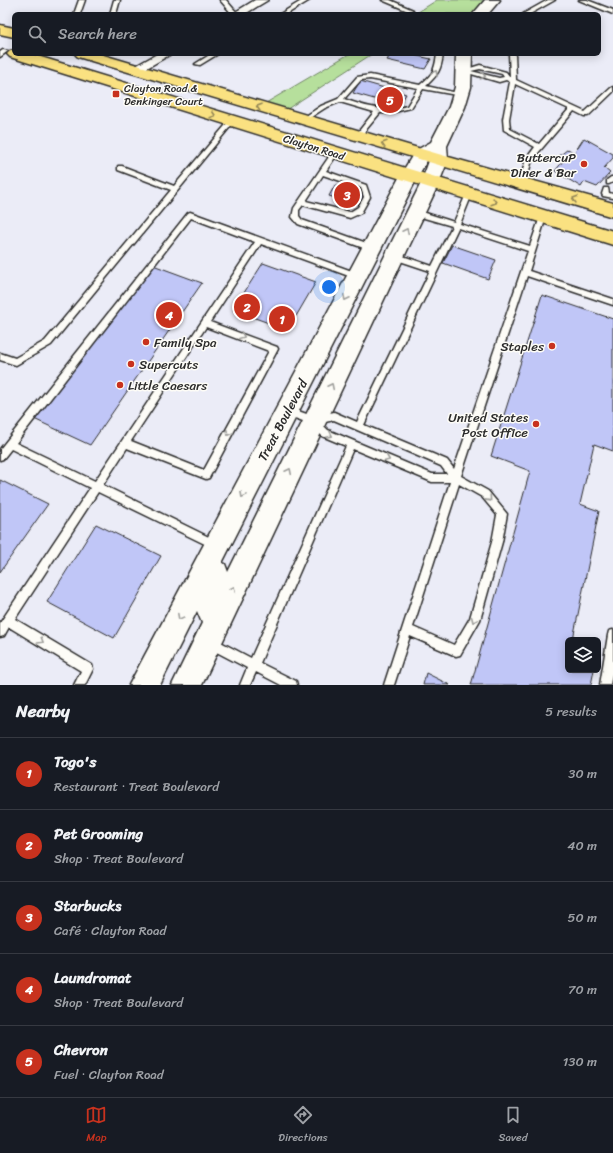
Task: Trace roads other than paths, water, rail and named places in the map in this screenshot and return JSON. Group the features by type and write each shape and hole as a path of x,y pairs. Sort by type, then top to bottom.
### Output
{"main road":[{"path":"482,12 493,0"},
{"path":"0,29 12,32"},
{"name":"Clayton Road","path":"21,56 430,183 613,238"},
{"path":"52,56 114,75 136,70"},
{"name":"Clayton Road","path":"90,56 421,155 439,153 522,184 613,210"},
{"name":"Treat Boulevard","path":"187,685 430,183 439,153 457,108 463,87 462,59"},
{"name":"Treat Boulevard","path":"144,685 421,155"},
{"path":"212,632 204,595 220,563 217,545"}],"street":[{"path":"240,12 263,0"},
{"path":"136,70 162,56"}],"lane":[{"path":"78,12 82,0"},
{"path":"114,12 117,0"},
{"path":"223,0 234,12"},
{"path":"286,12 307,0"},
{"path":"385,0 410,10"},
{"path":"530,12 552,0"},
{"path":"582,0 613,12"},
{"path":"198,64 212,56"},
{"path":"340,100 377,112 395,112 409,107 422,87 433,77 438,68 440,56"},
{"path":"512,56 506,119 507,130 540,147"},
{"path":"462,59 480,68 504,72 510,80 586,114 613,89"},
{"path":"303,120 323,106 340,100 359,78 370,77 460,95"},
{"path":"522,184 529,159 573,108"},
{"path":"358,136 377,112"},
{"path":"0,356 16,362 48,343 232,121"},
{"path":"335,153 296,210 295,218 300,222 372,248"},
{"path":"120,168 176,189"},
{"path":"302,202 350,215 356,214 361,210 367,197 364,187 322,172"},
{"path":"606,190 605,194 613,196"},
{"path":"360,427 456,225 468,194"},
{"path":"416,213 532,250"},
{"path":"0,456 190,215 357,276"},
{"path":"390,685 456,478 543,217"},
{"path":"0,632 98,487 259,241"},
{"path":"394,256 435,270"},
{"path":"524,272 613,302"},
{"path":"126,443 206,475 274,348 205,323"},
{"path":"287,411 314,421 325,433 432,478 456,478"},
{"path":"314,421 334,416 444,463 456,478 485,494 502,514 497,542 474,620 456,651 408,630"},
{"path":"9,444 217,545"},
{"path":"245,685 351,444"},
{"path":"8,621 88,669 79,685"},
{"path":"212,632 253,666 292,685"},
{"path":"605,685 613,635"}],"place":[{"name":"Clayton Road & Denkinger Court","path":"116,94"},
{"name":"Chevron","path":"390,100"},
{"name":"ButtercuP Diner & Bar","path":"584,164"},
{"name":"Starbucks","path":"347,195"},
{"name":"Pet Grooming","path":"247,307"},
{"name":"Laundromat","path":"169,315"},
{"name":"Togo's","path":"282,319"},
{"name":"Family Spa","path":"146,342"},
{"name":"Staples","path":"552,346"},
{"name":"Supercuts","path":"131,364"},
{"name":"Little Caesars","path":"120,385"},
{"name":"United States Post Office","path":"536,424"}]}
